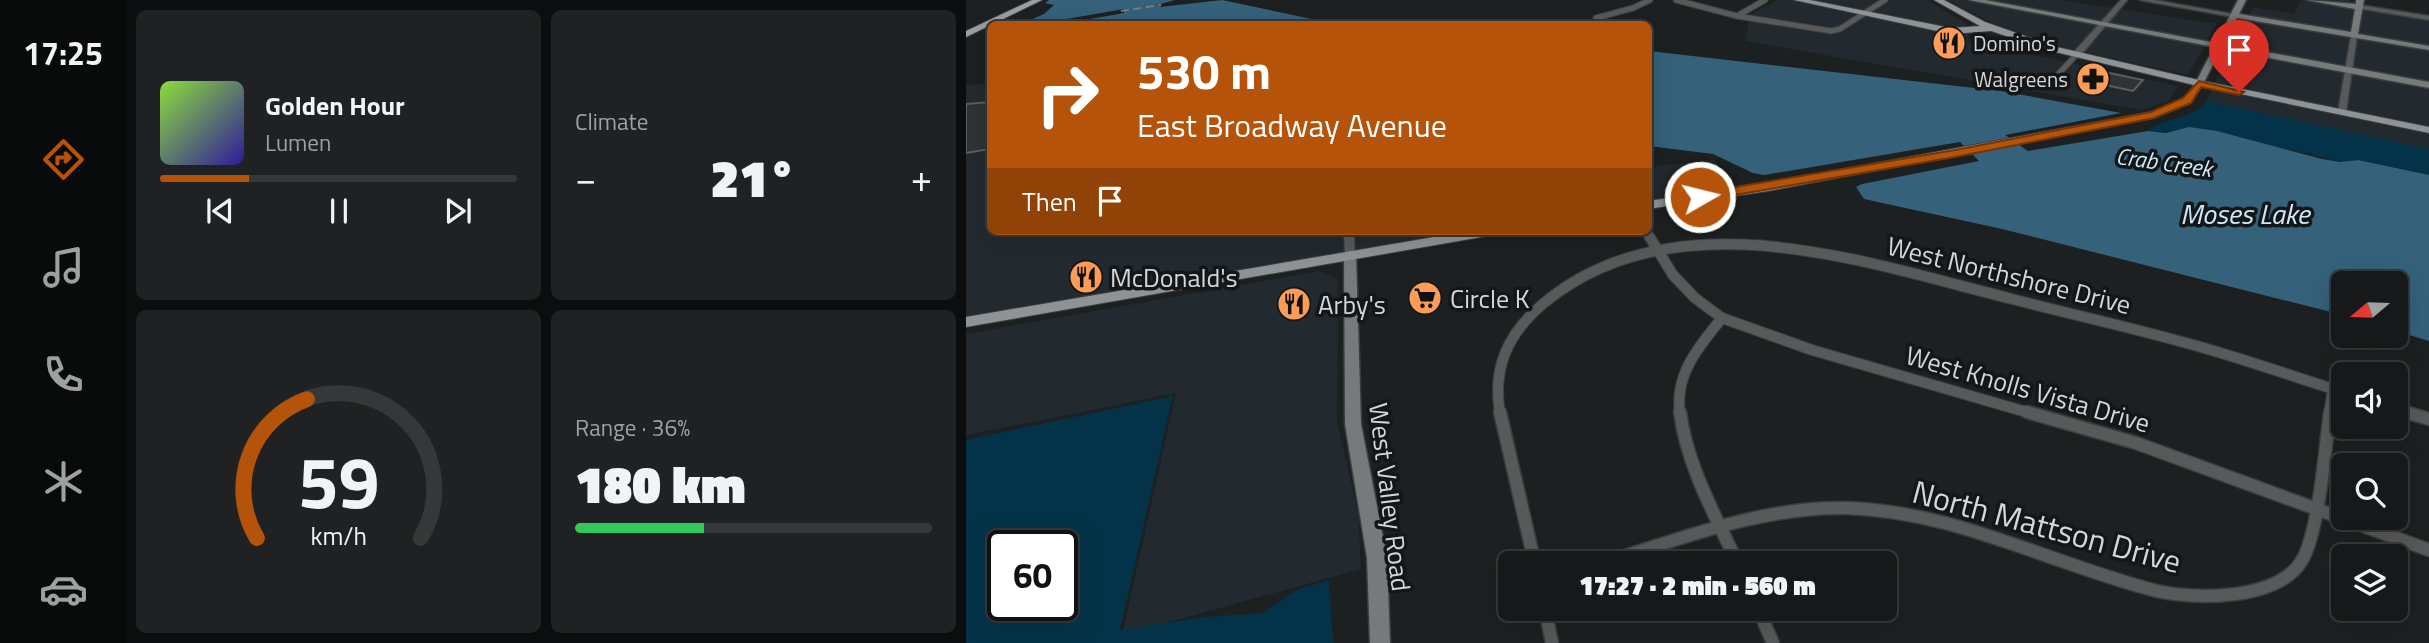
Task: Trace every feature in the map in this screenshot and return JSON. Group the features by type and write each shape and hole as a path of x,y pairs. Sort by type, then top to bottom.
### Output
{"highway":[{"path":"966,31 1030,0"},
{"path":"989,21 1038,0"},
{"path":"966,31 987,22"}],"main road":[{"path":"1798,0 1951,31 1992,28"},
{"path":"1938,0 1992,28 2077,54 2199,84 2429,130"},
{"path":"1973,0 2002,3 2429,85"},
{"path":"1652,204 1955,153 2154,115 2187,100 2199,84 2242,0"},
{"path":"2311,0 2360,4 2354,36"},
{"path":"2234,15 2429,48"},
{"path":"966,322 1469,235"},
{"name":"West Valley Road","path":"1350,255 1353,424 1377,558 1380,643"}],"street":[{"path":"1596,18 1633,8 1650,0"},
{"path":"1676,0 1737,16 1835,30 1885,0"},
{"path":"1737,16 1765,0"},
{"path":"2052,81 2124,0 2234,15"},
{"path":"2360,4 2429,18"},
{"path":"2342,112 2354,36"},
{"name":"West Valley Road","path":"1349,235 1350,255"},
{"name":"West Knolls Vista Drive","path":"1648,235 1673,275 1722,318 1788,342 2136,443 2429,550"},
{"name":"West Northshore Drive","path":"1532,551 1498,403 1498,370 1513,332 1548,296 1577,277 1612,263 1657,252 1739,243 1782,245 1825,252 2188,343 2331,389"},
{"path":"1722,318 1686,368 1680,386 1679,411 1682,435 1732,551"},
{"path":"2408,412 2429,419"},
{"name":"North Mattson Drive","path":"1643,551 1722,527 1786,513 1845,508 1895,513 1945,523 2159,591 2206,596 2246,593 2277,582 2300,564 2311,542 2331,431"},
{"path":"1547,621 1552,643"},
{"path":"1763,621 1773,643"}],"shaded area":[{"path":"1778,0 1927,0 1967,24 1968,41 2178,86 2168,101 2141,110 1745,41 1751,14"},
{"path":"1948,0 2060,0 2217,24 2188,75 2067,48 1995,24"},
{"path":"2301,0 2350,0 2348,8 2429,21 2429,150 2206,101 2253,7 2294,14"},
{"path":"987,84 987,235 1476,235 966,322 966,85"},
{"path":"2206,101 2429,149 2429,175 2358,160 2340,162 2307,153 2173,131 2148,131 2193,112"},
{"path":"1714,159 1738,191 1652,205 1652,167"},
{"path":"1319,271 1338,279 1337,423 1358,513 1361,569 1122,635 1176,393 966,435 966,334"},
{"path":"1173,396 1120,630 1205,617 1263,613 1296,590 1329,580 1333,643 966,643 966,440"}],"water":[{"path":"1049,0 1175,0 1157,5 1160,7 1222,0 1322,21 1079,21 1124,13 1124,9 1055,21 1028,21 1044,14 1054,5 1045,3"},
{"name":"Moses Lake","path":"1652,51 2001,91 2121,113 2005,135 2028,151 2148,131 2166,133 2189,127 2217,131 2322,159 2340,162 2358,160 2429,175 2429,341 2408,335 2408,271 2331,271 2331,312 2002,229 1864,199 1856,187 1979,161 1960,142 1764,175 1753,173 1713,154 1652,146"}],"building":[{"name":"Walgreens","path":"2095,70 2143,80 2133,91 2087,81"},
{"path":"987,102 987,150 966,153 966,104"}],"railway":[{"path":"1121,11 1161,5"}],"place":[{"name":"Domino's","path":"1949,43"},
{"name":"Walgreens","path":"2093,79"},
{"name":"McDonald's","path":"1086,277"},
{"name":"Circle K","path":"1425,298"},
{"name":"Arby's","path":"1294,304"}],"route":[{"path":"1700,197 2086,130 2154,115 2187,100 2199,84 2239,92"}],"water label":[{"name":"Crab Creek","path":"2164,162"}]}
